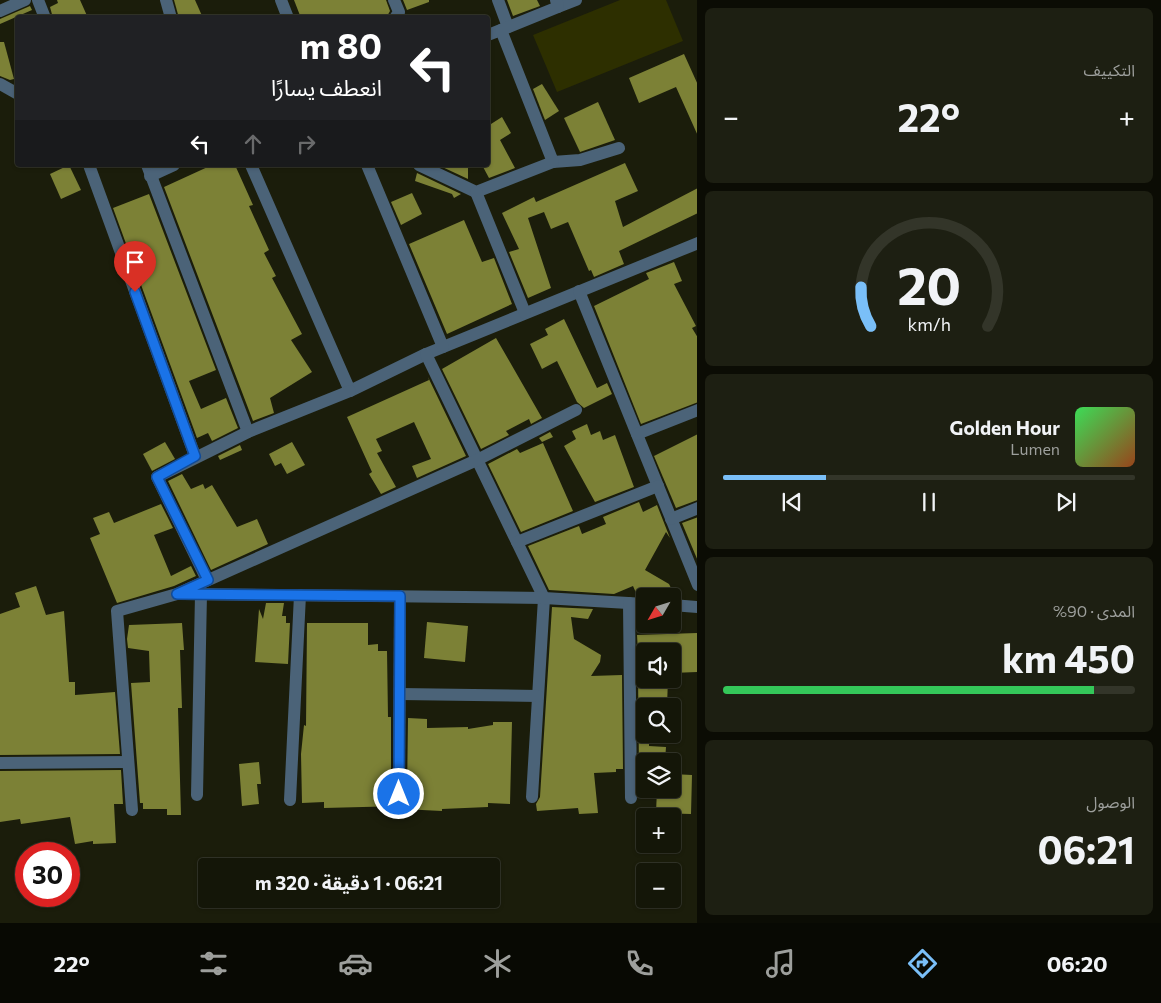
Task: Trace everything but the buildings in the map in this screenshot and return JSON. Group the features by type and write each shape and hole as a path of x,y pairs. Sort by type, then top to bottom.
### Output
{"street":[{"path":"0,11 25,0"},
{"path":"38,0 44,15"},
{"path":"166,0 170,15"},
{"path":"281,0 287,15"},
{"path":"394,0 399,12 397,15"},
{"path":"498,0 508,27"},
{"path":"552,162 501,30 557,3 576,0"},
{"path":"490,34 508,27"},
{"path":"0,84 15,92"},
{"path":"476,192 552,162 580,160 619,148"},
{"path":"90,167 195,456"},
{"path":"164,167 149,170 248,432"},
{"path":"252,167 350,391"},
{"path":"368,167 443,347"},
{"path":"423,167 476,192 524,314"},
{"path":"208,580 157,477 195,456 248,432 350,391 426,354 697,243"},
{"path":"579,291 697,585"},
{"path":"426,354 544,598 532,797"},
{"path":"132,810 117,611 177,594 477,460 576,410"},
{"path":"637,434 697,410"},
{"path":"517,542 658,486"},
{"path":"671,519 697,508"},
{"path":"177,594 544,598 636,603"},
{"path":"198,795 201,594"},
{"path":"290,800 300,595"},
{"path":"399,794 400,596"},
{"path":"629,603 631,798"},
{"path":"681,606 697,607"},
{"path":"400,694 538,696"},
{"path":"0,763 128,762"}],"shaded area":[{"path":"620,0 666,0 683,41 557,92 533,35"}],"route":[{"path":"135,292 195,456 157,477 208,580 177,594 400,596 399,794"}]}
